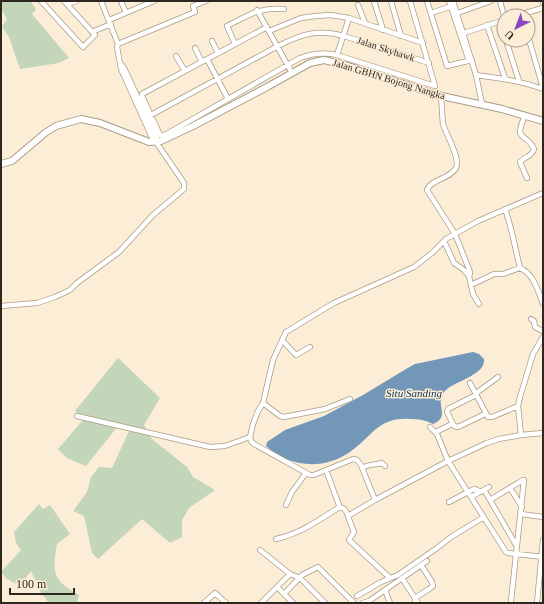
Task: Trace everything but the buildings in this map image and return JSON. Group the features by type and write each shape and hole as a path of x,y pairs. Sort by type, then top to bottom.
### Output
{"street":[{"path":"41,1 82,47 94,36 66,3"},
{"path":"66,3 76,1"},
{"path":"1,306 37,303 56,297 70,290 76,283 119,252 153,215 184,189 184,184 156,142 121,69 117,50 118,44 101,1"},
{"path":"121,1 126,13"},
{"path":"92,32 143,3 154,1"},
{"path":"118,44 195,12 191,1"},
{"path":"193,6 206,1"},
{"path":"374,1 383,30"},
{"path":"391,1 401,36"},
{"path":"410,1 439,96 443,124 458,164 455,170 430,186 427,190 455,234 469,269 471,285 479,304"},
{"path":"427,1 447,66 471,61"},
{"path":"449,1 452,4 476,75 482,104"},
{"path":"455,14 491,1"},
{"path":"431,12 452,4"},
{"path":"358,5 365,24"},
{"path":"235,44 227,26 258,10 271,8 284,9"},
{"path":"258,10 292,73"},
{"path":"423,43 349,18 331,15 316,16 268,29 235,44 142,94 142,96 160,135 163,136 300,58 310,55 325,53 337,55 435,86"},
{"path":"337,55 349,18"},
{"path":"462,34 496,22"},
{"path":"487,26 505,78"},
{"name":"Jalan Skyhawk","path":"151,114 278,46 310,33 330,32 429,63"},
{"path":"212,41 218,53"},
{"path":"195,48 202,62"},
{"path":"509,48 519,81"},
{"path":"531,48 543,88"},
{"path":"176,56 185,71"},
{"path":"207,59 228,99"},
{"name":"Jalan GBHN Bojong Nangka","path":"156,142 169,138 193,126 310,63 319,61 331,61 439,96 482,104 543,121"},
{"path":"476,75 505,78 543,88"},
{"path":"524,115 519,131 534,149 531,155 520,162 527,178"},
{"path":"1,164 16,158 45,133 56,126 81,120 100,122 139,139 156,142"},
{"path":"376,500 359,461 353,460 314,475 306,473 254,444 250,437 253,424 263,403 273,360 286,332 334,303 414,267 432,253 444,241 478,221 543,193"},
{"path":"505,209 520,268 532,278 543,304"},
{"path":"444,241 454,263 464,270 469,276"},
{"path":"471,285 494,274 503,274 520,268"},
{"path":"531,319 534,321 536,327 543,331"},
{"path":"521,435 518,406 533,354 543,337"},
{"path":"282,340 296,355 310,346"},
{"path":"486,414 458,427 452,424 447,412 448,409 476,394 498,377"},
{"path":"470,383 486,414 490,418 518,406"},
{"path":"263,403 280,416 284,417 325,409 350,399"},
{"path":"77,416 210,447 225,446 250,437"},
{"path":"436,432 452,424"},
{"path":"430,427 436,432 448,461 506,552 542,557"},
{"path":"348,516 448,461 494,441 521,435 543,433"},
{"path":"362,468 368,465 382,463 385,466"},
{"path":"326,470 340,508 344,509 354,532 349,540 350,542 390,578"},
{"path":"286,505 292,492 306,473"},
{"path":"490,500 524,480 522,507 516,545 512,601"},
{"path":"471,496 490,487"},
{"path":"510,488 522,507"},
{"path":"449,502 475,489 481,492"},
{"path":"486,493 516,545"},
{"path":"276,539 294,534 307,528 340,508"},
{"path":"521,514 543,517"},
{"path":"357,596 407,569 454,535 484,517"},
{"path":"537,603 543,540"},
{"path":"260,550 290,574 300,578 325,603"},
{"path":"366,603 427,561"},
{"path":"415,601 433,586 421,565"},
{"path":"284,594 300,578 318,567 354,603"},
{"path":"261,603 290,574"},
{"path":"402,578 415,601 418,603"},
{"path":"277,587 293,603"},
{"path":"385,590 390,603"},
{"path":"204,603 215,593 226,603"}],"green space":[{"path":"1,1 30,1 36,9 32,14 69,58 59,63 20,69 9,37 2,27 7,19 1,8"},
{"path":"118,358 160,398 144,425 152,439 187,467 193,477 215,490 189,508 182,520 182,537 170,543 142,519 98,559 92,553 84,516 73,511 87,492 91,477 99,467 112,468 129,431 118,426 86,466 67,458 58,449 84,419 75,411"},
{"path":"39,504 43,509 50,505 70,534 57,544 55,568 56,574 63,585 79,595 77,603 49,603 41,593 31,571 20,586 7,579 1,572 21,550 16,543 14,532"}],"water":[{"name":"Situ Sanding","path":"473,352 479,354 484,359 483,364 476,373 447,389 441,399 441,417 439,421 433,424 416,419 399,419 390,421 383,424 358,446 340,458 318,464 307,464 286,459 266,446 267,442 285,430 324,416 415,364"}]}
